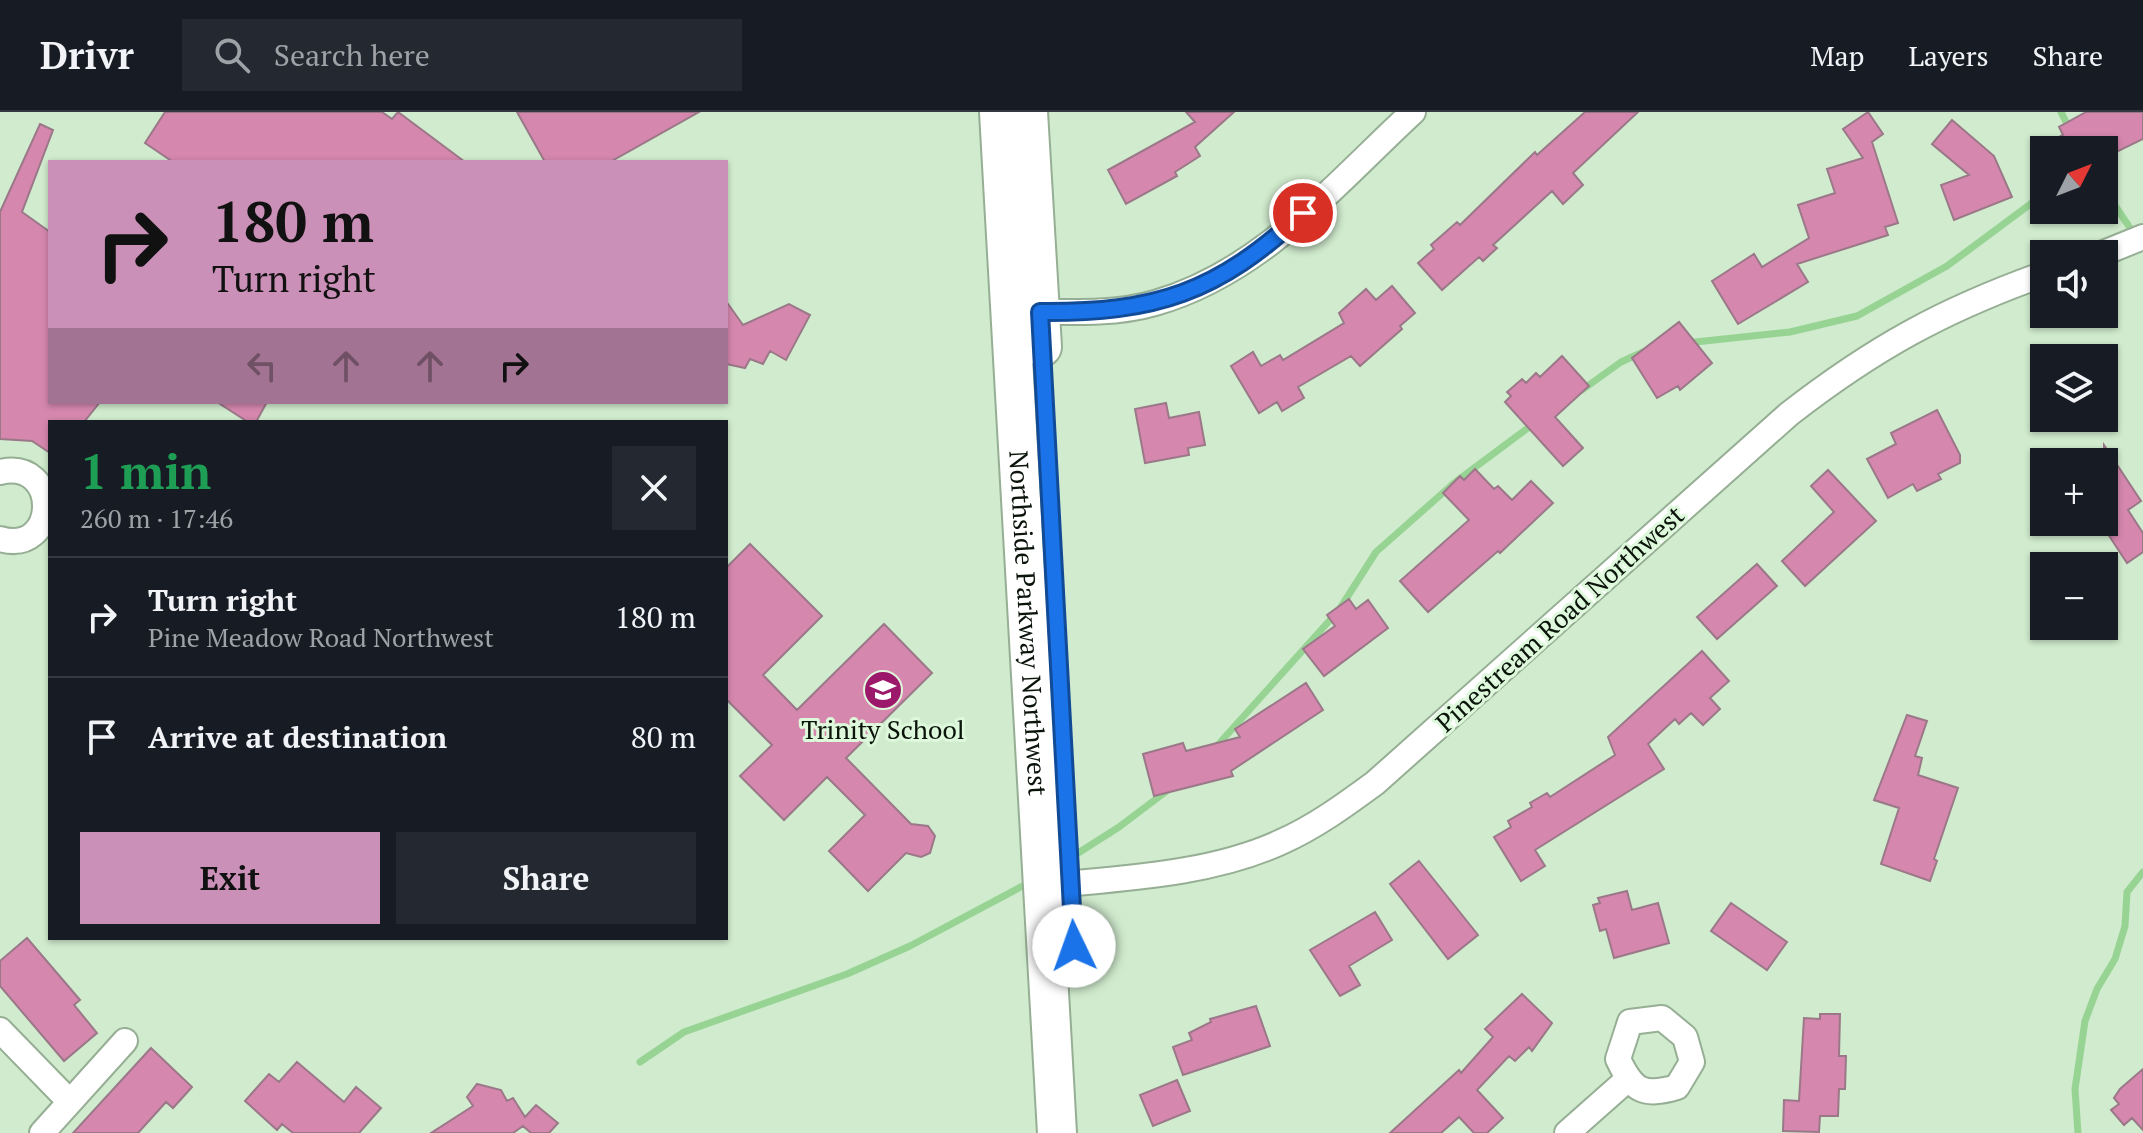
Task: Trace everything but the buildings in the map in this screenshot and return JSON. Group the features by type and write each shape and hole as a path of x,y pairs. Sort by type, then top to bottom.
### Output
{"main road":[{"name":"Northside Parkway Northwest","path":"999,112 1026,312"},
{"name":"Northside Parkway Northwest","path":"1028,112 1026,312 1058,885 1084,1133"},
{"name":"Northside Parkway Northwest","path":"1057,1133 1058,885"}],"street":[{"path":"1026,312 1099,312 1154,304 1211,283 1258,254 1413,112"},
{"path":"2118,247 2143,237"},
{"name":"Pinestream Road Northwest","path":"1058,885 1232,860 1279,843 1324,820 1375,783 1789,414 1848,368 1941,314 2030,279"},
{"path":"0,472 15,470 35,480 46,500 46,511 43,522 26,538 16,542 0,539"},
{"path":"0,1030 70,1102"},
{"path":"42,1133 125,1041"},
{"path":"1567,1133 1628,1079"}],"waterway":[{"path":"2061,112 2070,130"},
{"path":"1686,343 1790,332 1857,316 1947,266 2030,204"},
{"path":"2118,210 2134,234"},
{"path":"1582,390 1621,362 1643,352"},
{"path":"1216,747 1339,610 1376,552 1454,483 1536,422"},
{"path":"1053,869 1119,827 1168,790"},
{"path":"2078,1133 2075,1089 2085,1021 2097,989 2115,959 2125,926 2127,892 2143,872"},
{"path":"640,1062 684,1032 847,974 910,946 1032,881"}],"place":[{"name":"Trinity School","path":"883,690"}],"route":[{"path":"1074,946 1040,312 1099,312 1154,304 1211,283 1258,254 1303,213"}]}
